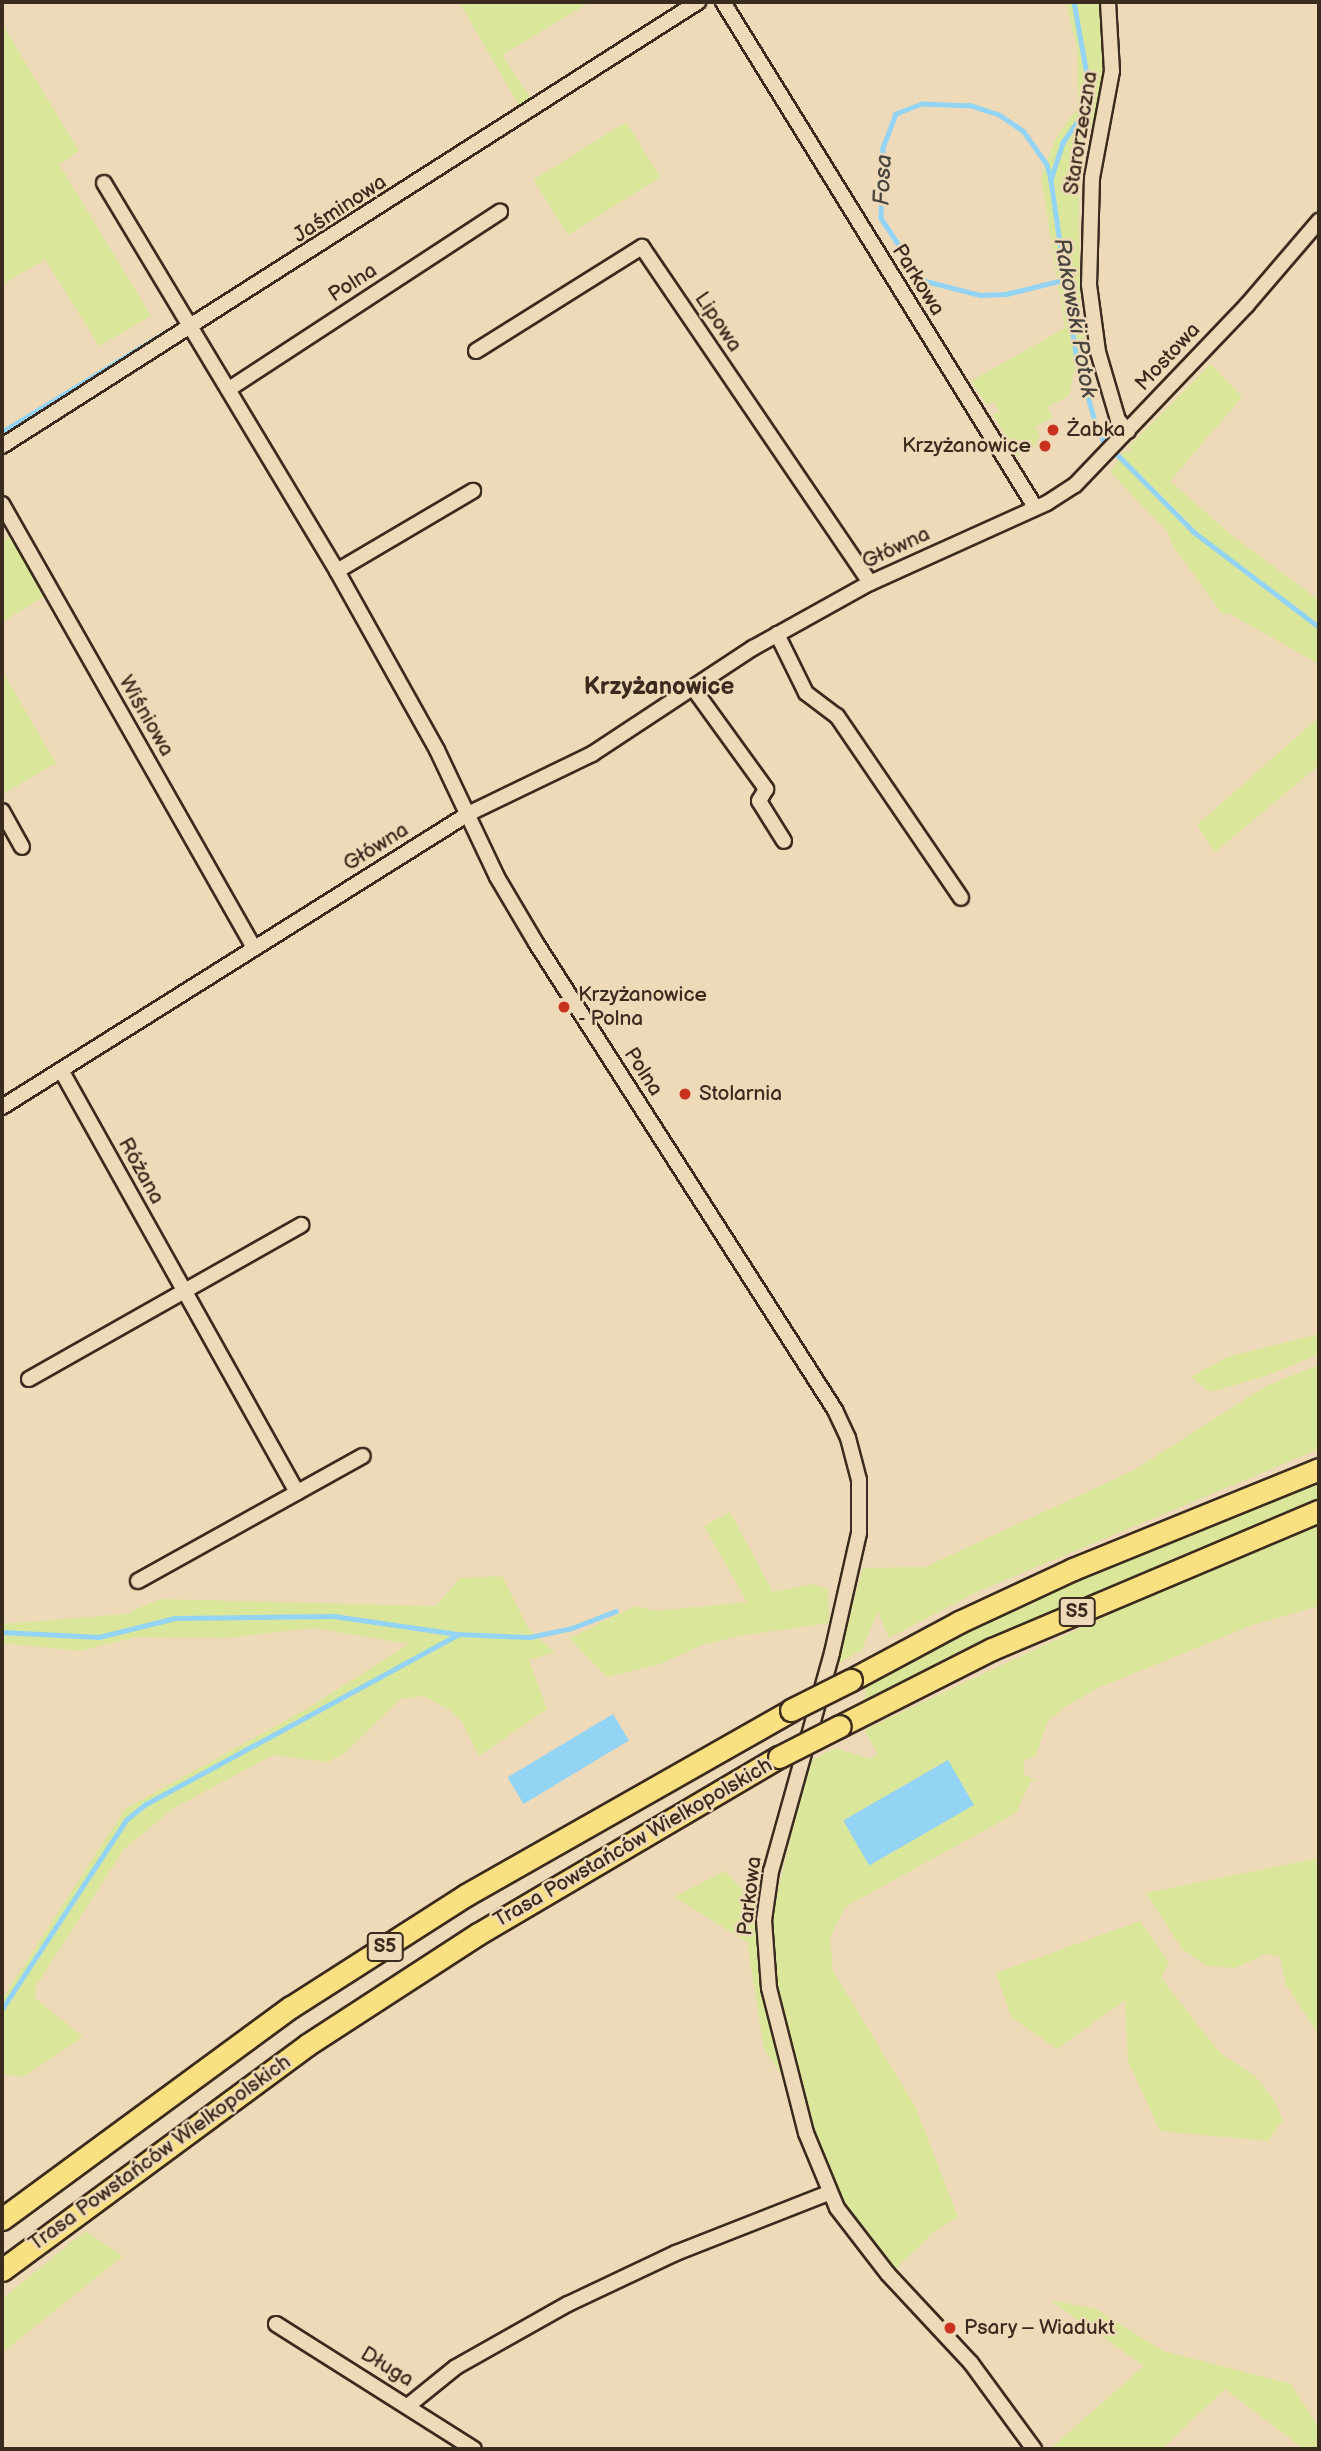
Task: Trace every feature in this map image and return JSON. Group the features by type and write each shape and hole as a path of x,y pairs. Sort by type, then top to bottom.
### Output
{"highway":[{"name":"Trasa Powstańców Wielkopolskich","path":"2,2219 291,2007 454,1902 601,1814 959,1622 1073,1569 1319,1469"},
{"name":"Trasa Powstańców Wielkopolskich","path":"2,2270 307,2045 478,1934 779,1757 992,1649 1319,1511"}],"street":[{"name":"Jaśminowa","path":"2,446 193,328 698,2"},
{"name":"Parkowa","path":"723,2 1035,507"},
{"name":"Starorzeczna","path":"1108,2 1112,71 1092,178 1089,285 1098,352 1123,436"},
{"name":"Polna","path":"104,183 337,571 536,943 835,1410 855,1458 860,1502 856,1554 844,1604"},
{"name":"Polna","path":"229,389 500,212"},
{"name":"Mostowa","path":"1035,507 1075,485 1097,463 1319,221"},
{"name":"Lipowa","path":"476,351 642,247 870,583"},
{"path":"337,571 473,491"},
{"name":"Wiśniowa","path":"2,504 254,948"},
{"name":"Główna","path":"2,1107 468,814 592,754 777,634 870,583 1035,507"},
{"path":"777,634 806,692 837,716 961,898"},
{"path":"693,688 766,789 759,801 784,841"},
{"path":"2,811 22,847"},
{"name":"Różana","path":"61,1070 297,1492"},
{"path":"29,1379 301,1225"},
{"path":"138,1581 363,1456"},
{"name":"Parkowa","path":"844,1604 771,1871 764,1920 765,1962 780,2040 806,2133 828,2193 873,2256 1007,2407 1034,2449"},
{"path":"409,2405 456,2367 568,2304 676,2253 828,2193"},
{"name":"Długa","path":"276,2324 409,2405 474,2449"}],"green space":[{"path":"459,2 590,2 502,55 533,102 521,109"},
{"path":"1066,2 1099,2 1108,41 1102,95 1083,149 1079,194 1080,312 1088,359 1075,368 1069,396 1047,407 1053,417 1035,427 1044,444 1021,451 1018,457 993,415 1000,411 994,402 987,405 971,381 1065,328 1041,177 1056,138 1078,108 1077,49"},
{"path":"2,24 79,151 59,164 151,316 99,346 45,259 2,285"},
{"path":"626,122 660,177 568,235 534,180"},
{"path":"1211,364 1242,397 1170,481 1235,538 1319,600 1319,664 1228,613 1223,615 1173,546 1168,532 1110,472 1124,451 1133,453 1128,447"},
{"path":"11,536 45,596 2,622 2,542"},
{"path":"2,671 56,763 3,794 2,792"},
{"path":"1319,717 1319,765 1215,852 1197,825"},
{"path":"1319,1334 1319,1354 1266,1376 1210,1392 1191,1377 1227,1357"},
{"path":"1319,1365 1319,1449 979,1591 889,1638 878,1612 861,1651 835,1665 863,1568 925,1567 1134,1470 1266,1386"},
{"path":"1319,1478 1319,1501 1177,1557 864,1703 867,1679 1167,1539"},
{"path":"730,1512 773,1592 812,1584 828,1589 829,1623 739,1636 702,1645 660,1664 607,1677 569,1638 635,1606 656,1611 747,1602 704,1526"},
{"path":"1319,1524 1319,1606 1250,1626 1098,1688 1065,1707 1048,1721 1035,1757 1024,1760 1024,1775 1039,1780 1031,1780 1016,1813 845,1907 830,1938 833,1971 915,2106 958,2217 934,2232 885,2279 848,2234 813,2176 782,2076 764,2049 747,1942 674,1897 725,1871 771,1921 808,1762 835,1748 871,1759 878,1754 864,1730 1193,1575"},
{"path":"502,1576 529,1630 555,1652 529,1660 547,1709 479,1756 462,1722 448,1709 423,1696 400,1699 345,1753 328,1762 273,1755 172,1809 124,1849 36,1986 35,1998 83,2037 23,2077 2,2074 2,1999 125,1809 308,1708 409,1644 313,1628 226,1638 136,1637 79,1651 2,1643 2,1624 126,1614 160,1599 436,1606 460,1578"},
{"path":"1319,1858 1319,2035 1286,1985 1280,1957 1266,1954 1235,1968 1207,1966 1182,1949 1146,1893"},
{"path":"1140,1921 1169,1962 1161,1978 1220,2053 1255,2076 1273,2099 1283,2120 1268,2141 1160,2131 1128,2061 1125,2000 1057,2049 1011,2017 996,1973"},
{"path":"85,2231 123,2256 2,2353 2,2299"},
{"path":"1050,2300 1096,2309 1163,2351 1291,2384 1319,2428 1319,2447 1301,2447 1225,2389 1162,2449 1050,2449 1144,2366"}],"water":[{"path":"613,1714 629,1741 524,1804 508,1777"},
{"path":"948,1760 974,1805 869,1866 843,1820"}],"waterway":[{"name":"Rakowski Potok","path":"1074,2 1089,85 1081,117 1063,143 1051,180 1076,354 1095,421 1103,440 1194,532 1319,627"},
{"name":"Fosa","path":"1051,180 1046,164 1024,132 999,115 971,106 922,104 896,114 883,148 881,218 922,280 980,295 1006,294 1067,279"},
{"path":"2,432 166,332"},
{"path":"2,1632 99,1637 175,1618 334,1616 457,1634 530,1637 572,1628 616,1611"},
{"path":"2,2009 126,1820 146,1804 457,1635"}],"place":[{"name":"Żabka","path":"1053,430"},
{"name":"Krzyżanowice","path":"1045,446"},
{"name":"Krzyżanowice - Polna","path":"564,1007"},
{"name":"Stolarnia","path":"685,1094"},
{"name":"Psary – Wiadukt","path":"950,2328"}],"district":[{"name":"Krzyżanowice","path":"659,687"}]}
